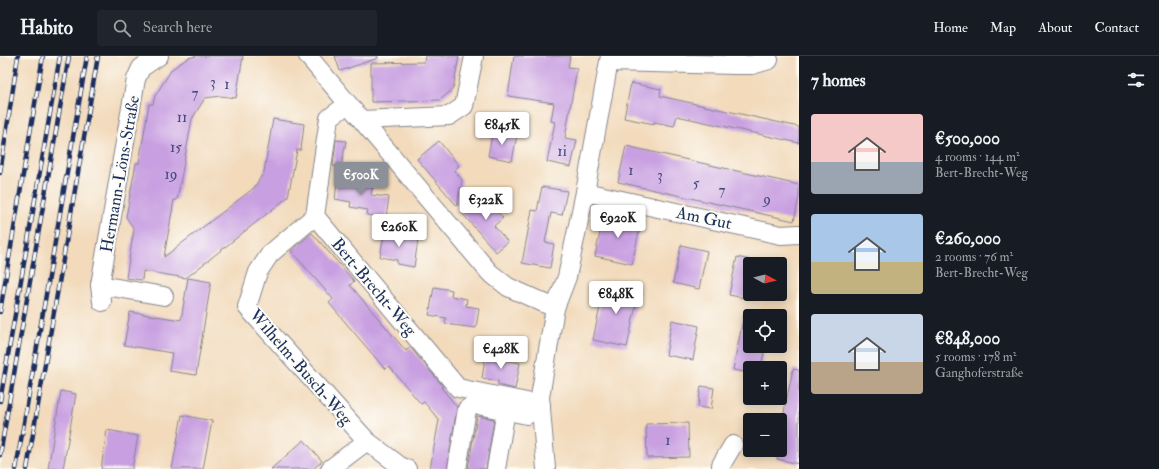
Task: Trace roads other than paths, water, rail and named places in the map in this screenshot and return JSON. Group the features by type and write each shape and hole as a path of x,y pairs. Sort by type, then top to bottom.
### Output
{"street":[{"name":"Hermann-Löns-Straße","path":"159,56 141,68 136,79 101,293 164,296"},
{"path":"308,56 489,272 508,287 555,308"},
{"path":"362,120 450,116 464,106 474,56"},
{"path":"546,469 540,397 555,308 567,277 585,192 609,59 735,65 752,65 769,60"},
{"path":"315,216 329,118 348,104"},
{"name":"Am Gut","path":"585,192 781,235 799,234"},
{"name":"Bert-Brecht-Weg","path":"315,216 458,388 541,411"},
{"name":"Wilhelm-Busch-Weg","path":"315,216 270,254 258,272 247,307 367,441 400,466 407,469"},
{"path":"456,469 467,409 478,405 506,410 541,411"},
{"path":"496,469 506,410"},
{"path":"330,469 367,441"},
{"path":"721,469 721,465 734,446"}],"railway":[{"path":"0,173 18,56"},
{"path":"0,312 43,56"},
{"path":"0,401 60,56"},
{"path":"0,455 69,56"},
{"path":"16,469 87,56"},
{"path":"27,469 98,56"}]}
